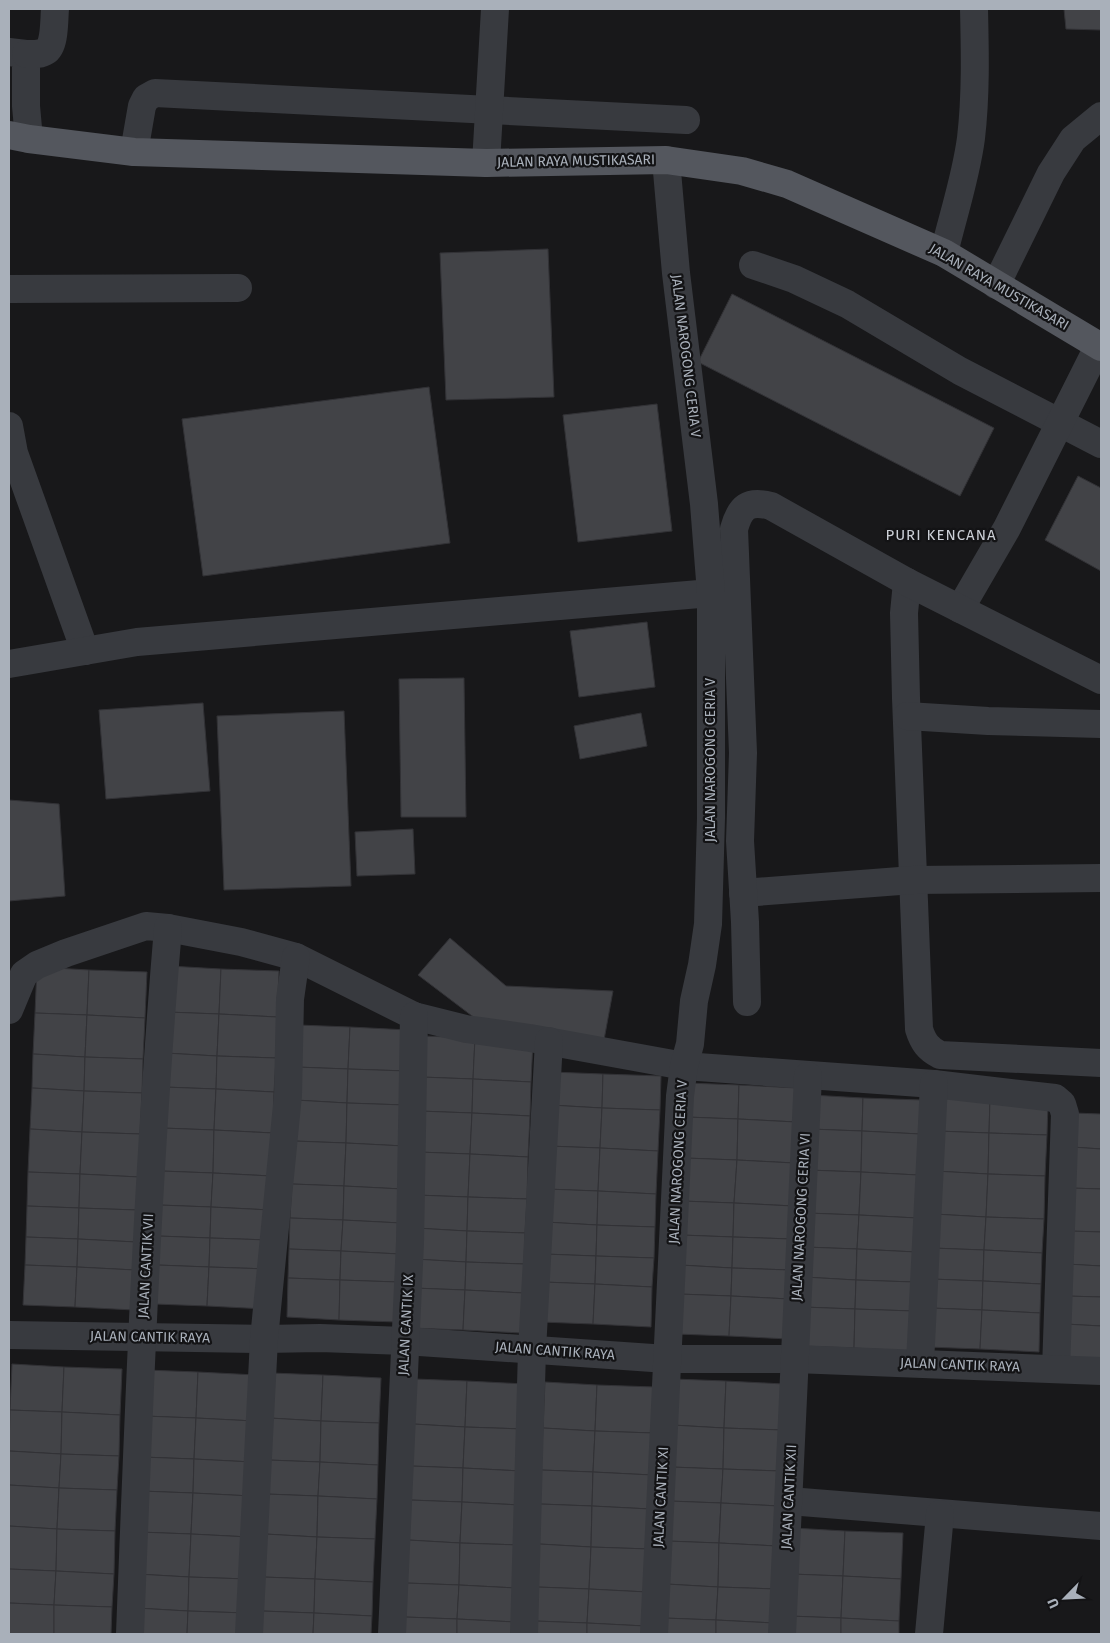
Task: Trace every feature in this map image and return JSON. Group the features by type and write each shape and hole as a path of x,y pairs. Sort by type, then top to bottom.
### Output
{"main road":[{"name":"JALAN RAYA MUSTIKASARI","path":"19,137 134,152 486,163 666,160 742,171 787,184 944,253 1100,346"}],"street":[{"path":"19,137 26,106 17,53 41,53 47,51 52,45 55,9"},
{"path":"486,163 494,9"},
{"path":"944,253 966,166 971,138 975,72 974,9"},
{"path":"134,152 142,106 146,98 155,93 686,120"},
{"path":"996,285 1051,173 1073,139 1101,116"},
{"name":"JALAN NAROGONG CERIA V","path":"666,160 676,272 704,504 711,592 711,818 708,924 694,1001 690,1044 684,1066 680,1096 667,1359"},
{"path":"753,265 794,279 847,304 960,372 1101,444"},
{"path":"9,289 238,288"},
{"path":"960,609 1007,528 1100,346"},
{"path":"9,426 14,453 85,651"},
{"path":"747,1002 740,841 742,752 734,529 737,518 747,506 760,503 771,506 907,582 1101,680"},
{"path":"907,582 904,613 912,880 921,1037 926,1046 940,1055 1101,1063"},
{"path":"9,664 137,642 711,592"},
{"path":"907,716 988,721 1101,724"},
{"path":"743,893 912,880 1101,878"},
{"path":"9,1010 24,974 37,966 66,953 146,926 168,928 241,942 296,957 414,1016 466,1029 549,1041 684,1066 934,1084 1055,1098 1064,1108 1065,1114 1056,1369"},
{"name":"JALAN CANTIK VII","path":"130,1634 142,1336 159,1034 168,928"},
{"path":"249,1634 264,1339 288,1095 290,1000 296,957"},
{"name":"JALAN CANTIK IX","path":"392,1634 410,1242 414,1016"},
{"path":"524,1634 532,1350 549,1041"},
{"name":"JALAN NAROGONG CERIA VI","path":"795,1359 808,1076"},
{"path":"920,1363 934,1084"},
{"name":"JALAN CANTIK RAYA","path":"9,1335 264,1339 320,1338 405,1341 667,1359 795,1359 1101,1371"},
{"name":"JALAN CANTIK XI","path":"654,1634 667,1359"},
{"name":"JALAN CANTIK XII","path":"782,1634 795,1359"},
{"path":"789,1502 1101,1526"},
{"path":"929,1634 940,1514"}],"building":[{"path":"1064,9 1101,9 1101,30 1066,29"},
{"path":"548,249 554,397 446,400 440,253"},
{"path":"732,294 994,428 960,496 698,362"},
{"path":"429,387 450,543 203,576 182,419"},
{"path":"657,404 672,531 578,542 563,415"},
{"path":"1078,476 1101,488 1101,571 1045,540"},
{"path":"647,622 655,687 579,697 570,631"},
{"path":"464,678 466,817 401,817 399,679"},
{"path":"203,703 210,791 106,799 99,710"},
{"path":"344,711 351,886 224,890 217,716"},
{"path":"641,713 647,746 580,759 574,726"},
{"path":"9,800 59,804 65,896 9,901"},
{"path":"413,829 415,874 357,876 355,832"},
{"path":"450,938 506,986 613,991 604,1040 484,1025 418,975"},
{"path":"169,966 221,969 219,1014 167,1012"},
{"path":"37,967 89,970 87,1015 35,1013"},
{"path":"221,969 279,971 277,1017 219,1014"},
{"path":"89,970 147,972 145,1018 87,1015"},
{"path":"167,1012 219,1014 217,1056 165,1053"},
{"path":"35,1013 87,1015 85,1057 33,1054"},
{"path":"219,1014 277,1017 276,1058 217,1056"},
{"path":"87,1015 145,1018 143,1059 85,1057"},
{"path":"298,1025 350,1027 348,1069 296,1067"},
{"path":"350,1027 408,1030 407,1071 348,1069"},
{"path":"423,1036 475,1038 473,1079 421,1077"},
{"path":"475,1038 533,1041 531,1082 473,1079"},
{"path":"165,1053 217,1056 216,1089 164,1087"},
{"path":"33,1054 85,1057 84,1091 32,1088"},
{"path":"217,1056 276,1058 274,1092 216,1089"},
{"path":"85,1057 143,1059 142,1093 84,1091"},
{"path":"296,1067 348,1069 347,1103 295,1100"},
{"path":"348,1069 407,1071 405,1105 347,1103"},
{"path":"551,1072 603,1074 602,1108 550,1105"},
{"path":"603,1074 661,1076 660,1110 602,1108"},
{"path":"421,1077 473,1079 472,1113 419,1111"},
{"path":"473,1079 531,1082 530,1116 472,1113"},
{"path":"687,1083 739,1085 738,1119 686,1117"},
{"path":"739,1085 797,1088 796,1122 738,1119"},
{"path":"164,1087 216,1089 214,1130 162,1128"},
{"path":"32,1088 84,1091 82,1132 30,1129"},
{"path":"216,1089 274,1092 273,1133 214,1130"},
{"path":"84,1091 142,1093 140,1134 82,1132"},
{"path":"811,1095 863,1098 862,1131 810,1129"},
{"path":"938,1097 990,1099 989,1133 937,1131"},
{"path":"863,1098 922,1100 920,1134 862,1131"},
{"path":"990,1099 1048,1102 1047,1135 989,1133"},
{"path":"295,1100 347,1103 346,1143 294,1141"},
{"path":"347,1103 405,1105 404,1146 346,1143"},
{"path":"550,1105 602,1108 600,1148 548,1146"},
{"path":"602,1108 660,1110 658,1151 600,1148"},
{"path":"419,1111 472,1113 470,1154 418,1152"},
{"path":"472,1113 530,1116 528,1157 470,1154"},
{"path":"1074,1113 1101,1114 1101,1149 1072,1147"},
{"path":"686,1117 738,1119 737,1160 685,1158"},
{"path":"738,1119 796,1122 794,1163 737,1160"},
{"path":"162,1128 214,1130 213,1173 161,1171"},
{"path":"30,1129 82,1132 80,1174 28,1172"},
{"path":"810,1129 862,1131 861,1172 808,1170"},
{"path":"214,1130 273,1133 271,1176 213,1173"},
{"path":"862,1131 920,1134 918,1175 861,1172"},
{"path":"937,1131 989,1133 988,1174 935,1171"},
{"path":"82,1132 140,1134 139,1177 80,1174"},
{"path":"989,1133 1047,1135 1045,1176 988,1174"},
{"path":"294,1141 346,1143 344,1186 292,1184"},
{"path":"346,1143 404,1146 402,1189 344,1186"},
{"path":"548,1146 600,1148 598,1191 546,1189"},
{"path":"1072,1147 1101,1149 1101,1189 1070,1188"},
{"path":"600,1148 658,1151 656,1194 598,1191"},
{"path":"418,1152 470,1154 468,1197 416,1195"},
{"path":"470,1154 528,1157 527,1199 468,1197"},
{"path":"685,1158 737,1160 734,1203 682,1201"},
{"path":"737,1160 794,1163 793,1206 734,1203"},
{"path":"808,1170 861,1172 859,1215 807,1213"},
{"path":"161,1171 213,1173 211,1207 159,1205"},
{"path":"935,1171 988,1174 986,1217 934,1214"},
{"path":"28,1172 80,1174 79,1208 27,1206"},
{"path":"861,1172 918,1175 917,1218 859,1215"},
{"path":"213,1173 271,1176 270,1210 211,1207"},
{"path":"80,1174 139,1177 137,1210 79,1208"},
{"path":"988,1174 1045,1176 1044,1219 986,1217"},
{"path":"292,1184 344,1186 343,1220 290,1218"},
{"path":"344,1186 402,1189 401,1223 343,1220"},
{"path":"1070,1188 1101,1189 1101,1232 1069,1231"},
{"path":"546,1189 598,1191 597,1225 545,1222"},
{"path":"598,1191 656,1194 655,1227 597,1225"},
{"path":"416,1195 468,1197 467,1231 415,1228"},
{"path":"468,1197 527,1199 525,1233 467,1231"},
{"path":"682,1201 734,1203 733,1237 681,1235"},
{"path":"734,1203 793,1206 791,1239 733,1237"},
{"path":"159,1205 211,1207 210,1238 158,1236"},
{"path":"27,1206 79,1208 78,1239 26,1237"},
{"path":"211,1207 270,1210 268,1240 210,1238"},
{"path":"79,1208 137,1210 136,1242 78,1239"},
{"path":"807,1213 859,1215 857,1249 805,1247"},
{"path":"934,1214 986,1217 984,1250 932,1248"},
{"path":"859,1215 917,1218 916,1252 857,1249"},
{"path":"986,1217 1044,1219 1042,1253 984,1250"},
{"path":"290,1218 343,1220 341,1251 289,1249"},
{"path":"343,1220 401,1223 400,1254 341,1251"},
{"path":"545,1222 597,1225 596,1256 544,1254"},
{"path":"597,1225 655,1227 654,1258 596,1256"},
{"path":"415,1228 467,1231 466,1262 414,1259"},
{"path":"467,1231 525,1233 524,1264 466,1262"},
{"path":"1069,1231 1101,1232 1101,1266 1067,1264"},
{"path":"681,1235 733,1237 732,1268 680,1265"},
{"path":"158,1236 210,1238 209,1267 157,1265"},
{"path":"26,1237 78,1239 77,1267 25,1265"},
{"path":"733,1237 791,1239 790,1270 732,1268"},
{"path":"210,1238 268,1240 267,1269 209,1267"},
{"path":"78,1239 136,1242 135,1270 77,1267"},
{"path":"805,1247 857,1249 856,1280 804,1277"},
{"path":"932,1248 984,1250 983,1281 931,1279"},
{"path":"289,1249 341,1251 340,1280 288,1278"},
{"path":"857,1249 916,1252 914,1282 856,1280"},
{"path":"984,1250 1042,1253 1041,1284 983,1281"},
{"path":"341,1251 400,1254 398,1282 340,1280"},
{"path":"544,1254 596,1256 595,1284 543,1282"},
{"path":"596,1256 654,1258 652,1287 595,1284"},
{"path":"414,1259 466,1262 465,1290 413,1288"},
{"path":"466,1262 524,1264 523,1293 465,1290"},
{"path":"1067,1264 1101,1266 1101,1297 1066,1296"},
{"path":"25,1265 77,1267 75,1307 23,1305"},
{"path":"157,1265 209,1267 207,1306 155,1304"},
{"path":"680,1265 732,1268 731,1296 679,1294"},
{"path":"77,1267 135,1270 134,1310 75,1307"},
{"path":"209,1267 267,1269 265,1309 207,1306"},
{"path":"732,1268 790,1270 789,1299 731,1296"},
{"path":"804,1277 856,1280 855,1309 803,1307"},
{"path":"288,1278 340,1280 339,1320 287,1317"},
{"path":"931,1279 983,1281 982,1310 930,1308"},
{"path":"340,1280 398,1282 397,1322 339,1320"},
{"path":"856,1280 914,1282 913,1311 855,1309"},
{"path":"983,1281 1041,1284 1040,1313 982,1310"},
{"path":"543,1282 595,1284 593,1324 541,1322"},
{"path":"595,1284 652,1287 651,1327 593,1324"},
{"path":"413,1288 465,1290 463,1330 411,1328"},
{"path":"465,1290 523,1293 521,1333 463,1330"},
{"path":"679,1294 731,1296 729,1336 677,1334"},
{"path":"731,1296 789,1299 788,1339 729,1336"},
{"path":"1066,1296 1101,1297 1101,1326 1065,1324"},
{"path":"803,1307 855,1309 854,1348 802,1346"},
{"path":"930,1308 982,1310 980,1349 928,1347"},
{"path":"855,1309 913,1311 912,1351 854,1348"},
{"path":"982,1310 1040,1313 1039,1352 980,1349"},
{"path":"1065,1324 1101,1326 1101,1365 1063,1364"},
{"path":"12,1364 64,1367 62,1412 10,1410"},
{"path":"64,1367 122,1369 120,1415 62,1412"},
{"path":"146,1370 198,1372 196,1418 144,1416"},
{"path":"198,1372 256,1375 254,1421 196,1418"},
{"path":"271,1373 323,1375 321,1421 269,1418"},
{"path":"323,1375 381,1378 379,1423 321,1421"},
{"path":"415,1379 467,1381 465,1427 413,1424"},
{"path":"674,1379 726,1381 724,1428 672,1425"},
{"path":"467,1381 525,1384 523,1429 465,1427"},
{"path":"726,1381 784,1384 782,1430 724,1428"},
{"path":"545,1382 597,1385 595,1431 543,1428"},
{"path":"597,1385 655,1387 653,1433 595,1431"},
{"path":"10,1410 62,1412 61,1454 9,1451"},
{"path":"62,1412 120,1415 119,1456 61,1454"},
{"path":"144,1416 196,1418 194,1459 142,1457"},
{"path":"196,1418 254,1421 252,1462 194,1459"},
{"path":"269,1418 321,1421 320,1462 268,1460"},
{"path":"321,1421 379,1423 378,1465 320,1462"},
{"path":"413,1424 465,1427 463,1468 411,1466"},
{"path":"672,1425 724,1428 723,1469 671,1467"},
{"path":"465,1427 523,1429 521,1471 463,1468"},
{"path":"543,1428 595,1431 593,1472 541,1470"},
{"path":"724,1428 782,1430 780,1471 723,1469"},
{"path":"595,1431 653,1433 652,1475 593,1472"},
{"path":"9,1451 61,1454 59,1488 9,1485"},
{"path":"61,1454 119,1456 117,1490 59,1488"},
{"path":"142,1457 194,1459 193,1493 141,1491"},
{"path":"194,1459 252,1462 251,1496 193,1493"},
{"path":"268,1460 320,1462 318,1496 266,1494"},
{"path":"320,1462 378,1465 377,1499 318,1496"},
{"path":"411,1466 463,1468 462,1502 410,1500"},
{"path":"671,1467 723,1469 721,1503 669,1501"},
{"path":"463,1468 521,1471 520,1505 462,1502"},
{"path":"723,1469 780,1471 779,1506 721,1503"},
{"path":"541,1470 593,1472 592,1506 540,1504"},
{"path":"593,1472 652,1475 650,1509 592,1506"},
{"path":"9,1485 59,1488 57,1529 9,1526"},
{"path":"59,1488 117,1490 115,1531 57,1529"},
{"path":"141,1491 193,1493 191,1534 139,1532"},
{"path":"193,1493 251,1496 249,1537 191,1534"},
{"path":"266,1494 318,1496 317,1537 265,1534"},
{"path":"318,1496 377,1499 375,1539 317,1537"},
{"path":"410,1500 462,1502 460,1543 408,1540"},
{"path":"669,1501 721,1503 719,1543 667,1541"},
{"path":"462,1502 520,1505 519,1545 460,1543"},
{"path":"721,1503 779,1506 777,1546 719,1543"},
{"path":"540,1504 592,1506 591,1547 539,1544"},
{"path":"592,1506 650,1509 649,1549 591,1547"},
{"path":"9,1526 57,1529 56,1571 9,1569"},
{"path":"793,1528 845,1531 843,1576 791,1574"},
{"path":"57,1529 115,1531 114,1574 56,1571"},
{"path":"845,1531 903,1533 901,1579 843,1576"},
{"path":"139,1532 191,1534 189,1577 137,1574"},
{"path":"191,1534 249,1537 247,1579 189,1577"},
{"path":"265,1534 317,1537 315,1579 263,1577"},
{"path":"317,1537 375,1539 373,1582 315,1579"},
{"path":"408,1540 460,1543 459,1585 406,1583"},
{"path":"667,1541 719,1543 718,1587 666,1584"},
{"path":"460,1543 519,1545 516,1588 459,1585"},
{"path":"719,1543 777,1546 776,1589 718,1587"},
{"path":"539,1544 591,1547 589,1589 537,1587"},
{"path":"591,1547 649,1549 647,1592 589,1589"},
{"path":"9,1569 56,1571 54,1605 9,1603"},
{"path":"56,1571 114,1574 112,1607 54,1605"},
{"path":"137,1574 189,1577 188,1611 136,1608"},
{"path":"791,1574 843,1576 841,1618 789,1616"},
{"path":"843,1576 901,1579 899,1621 841,1618"},
{"path":"189,1577 247,1579 246,1613 188,1611"},
{"path":"263,1577 315,1579 314,1613 262,1611"},
{"path":"315,1579 373,1582 372,1616 314,1613"},
{"path":"406,1583 459,1585 457,1619 405,1617"},
{"path":"666,1584 718,1587 716,1620 664,1618"},
{"path":"459,1585 516,1588 515,1622 457,1619"},
{"path":"537,1587 589,1589 587,1623 535,1621"},
{"path":"718,1587 776,1589 774,1623 716,1620"},
{"path":"589,1589 647,1592 645,1626 587,1623"},
{"path":"9,1603 54,1605 54,1634 9,1634"},
{"path":"54,1605 112,1607 111,1634 54,1634"},
{"path":"136,1608 188,1611 187,1634 135,1634"},
{"path":"188,1611 246,1613 245,1634 187,1634"},
{"path":"262,1611 314,1613 313,1634 261,1634"},
{"path":"314,1613 372,1616 371,1634 313,1634"},
{"path":"789,1616 841,1618 841,1634 788,1634"},
{"path":"405,1617 457,1619 457,1634 404,1634"},
{"path":"664,1618 716,1620 716,1634 664,1634"},
{"path":"841,1618 899,1621 899,1634 841,1634"},
{"path":"457,1619 515,1622 515,1634 457,1634"},
{"path":"716,1620 774,1623 774,1634 716,1634"},
{"path":"535,1621 587,1623 587,1634 535,1634"},
{"path":"587,1623 645,1626 645,1634 587,1634"}],"district":[{"name":"PURI KENCANA","path":"941,535"}]}
